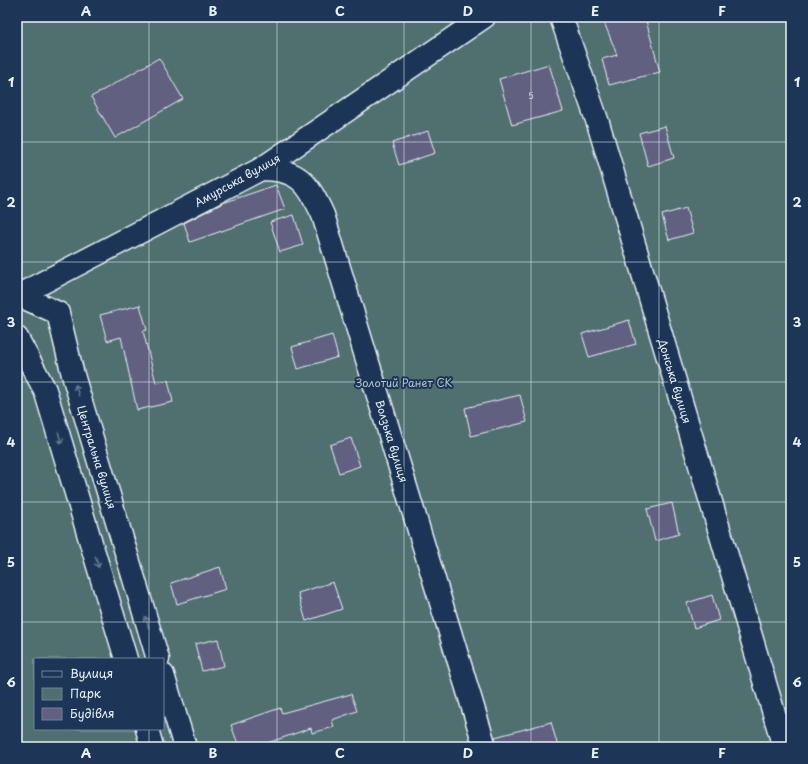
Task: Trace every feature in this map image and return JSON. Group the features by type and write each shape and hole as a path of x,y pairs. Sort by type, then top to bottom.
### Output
{"street":[{"name":"Амурська вулиця","path":"17,299 262,169 484,17"},
{"name":"Донська вулиця","path":"561,17 598,123 784,747"},
{"name":"Волзька вулиця","path":"262,169 280,169 298,178 313,194 323,215 485,747"},
{"name":"Центральна вулиця","path":"17,299 58,313 72,375 158,658"},
{"path":"17,338 45,390 126,658"},
{"path":"164,678 185,747"},
{"path":"147,730 152,747"}],"green space":[{"name":"Золотий Ранет СК","path":"17,17 791,17 791,747 17,747"}],"building":[{"path":"602,17 645,17 660,72 609,85 602,59 617,55"},
{"path":"159,58 183,99 115,138 91,97"},
{"path":"549,64 563,111 512,125 499,79"},
{"path":"665,126 674,158 648,166 639,133"},
{"path":"428,131 435,153 399,165 392,143"},
{"path":"276,185 285,209 190,242 184,223 223,203"},
{"path":"686,208 693,233 669,240 662,215"},
{"path":"294,215 303,245 280,252 270,222"},
{"path":"140,305 147,330 143,331 156,383 168,380 173,402 137,410 121,337 107,341 100,315"},
{"path":"629,320 636,344 589,357 582,334"},
{"path":"332,335 338,357 298,369 292,347"},
{"path":"520,395 527,422 471,436 465,408"},
{"path":"351,438 360,466 339,473 330,445"},
{"path":"672,503 679,534 655,541 647,509"},
{"path":"220,567 226,589 177,604 171,583"},
{"path":"333,582 342,609 306,621 298,593"},
{"path":"712,595 719,620 694,628 687,603"},
{"path":"218,639 224,666 202,671 195,644"},
{"path":"351,694 357,711 332,720 334,727 312,733 311,728 256,747 239,747 231,725 280,708 282,713"},
{"path":"551,722 558,747 497,747 495,737"}]}
